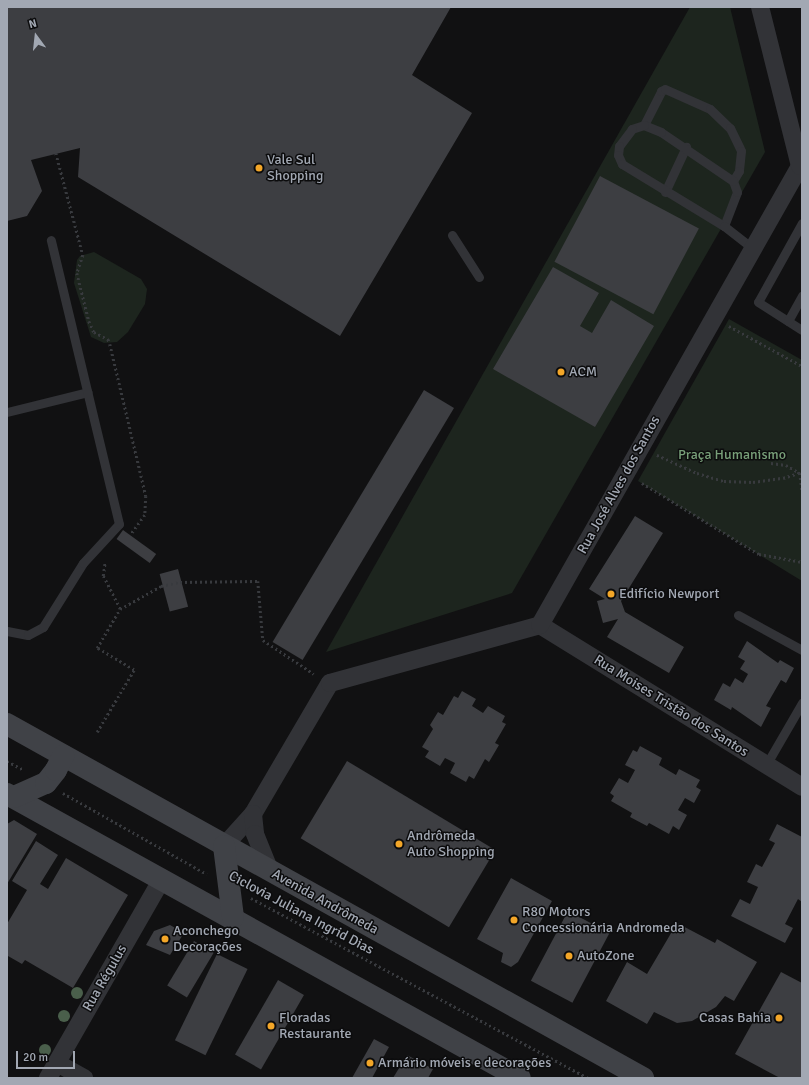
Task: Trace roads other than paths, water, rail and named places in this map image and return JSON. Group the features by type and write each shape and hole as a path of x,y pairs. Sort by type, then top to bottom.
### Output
{"main road":[{"name":"Avenida Andrômeda","path":"7,724 643,1078"},
{"path":"11,796 46,783 56,770 63,756"},
{"path":"11,796 232,917 520,1078"},
{"path":"224,846 227,886 232,917"}],"street":[{"name":"Rua José Alves dos Santos","path":"540,625 713,317 801,166 760,7"},
{"path":"224,846 253,814 330,683 540,625"},
{"name":"Rua Moises Tristão dos Santos","path":"540,625 802,787"},
{"path":"253,814 255,834 270,871"},
{"name":"Rua Régulus","path":"48,1078 162,879"},
{"path":"57,1063 84,1078"}],"lane":[{"path":"733,181 740,171 741,151 730,128 710,109 666,89 661,91 644,125 632,129 620,146 619,160 665,192 724,226 753,249"},
{"path":"644,125 686,147 733,181 737,192 724,226"},
{"path":"665,192 686,147"},
{"path":"802,223 758,302 802,330"},
{"path":"452,235 479,278"},
{"path":"7,631 28,635 43,627 82,563 119,524 51,240"},
{"path":"788,321 802,296"},
{"path":"7,412 88,392"},
{"path":"738,615 802,650"},
{"path":"766,765 802,703"}],"place":[{"name":"Vale Sul Shopping","path":"259,168"},
{"name":"ACM","path":"561,372"},
{"name":"Edifício Newport","path":"611,594"},
{"name":"Andrômeda Auto Shopping","path":"399,844"},
{"name":"R80 Motors Concessionária Andromeda","path":"514,920"},
{"name":"Aconchego Decorações","path":"165,939"},
{"name":"AutoZone","path":"569,956"},
{"name":"Casas Bahia","path":"779,1018"},
{"name":"Floradas Restaurante","path":"271,1026"},
{"name":"Armário móveis e decorações","path":"370,1063"}],"park label":[{"name":"Praça Humanismo","path":"732,455"}]}
